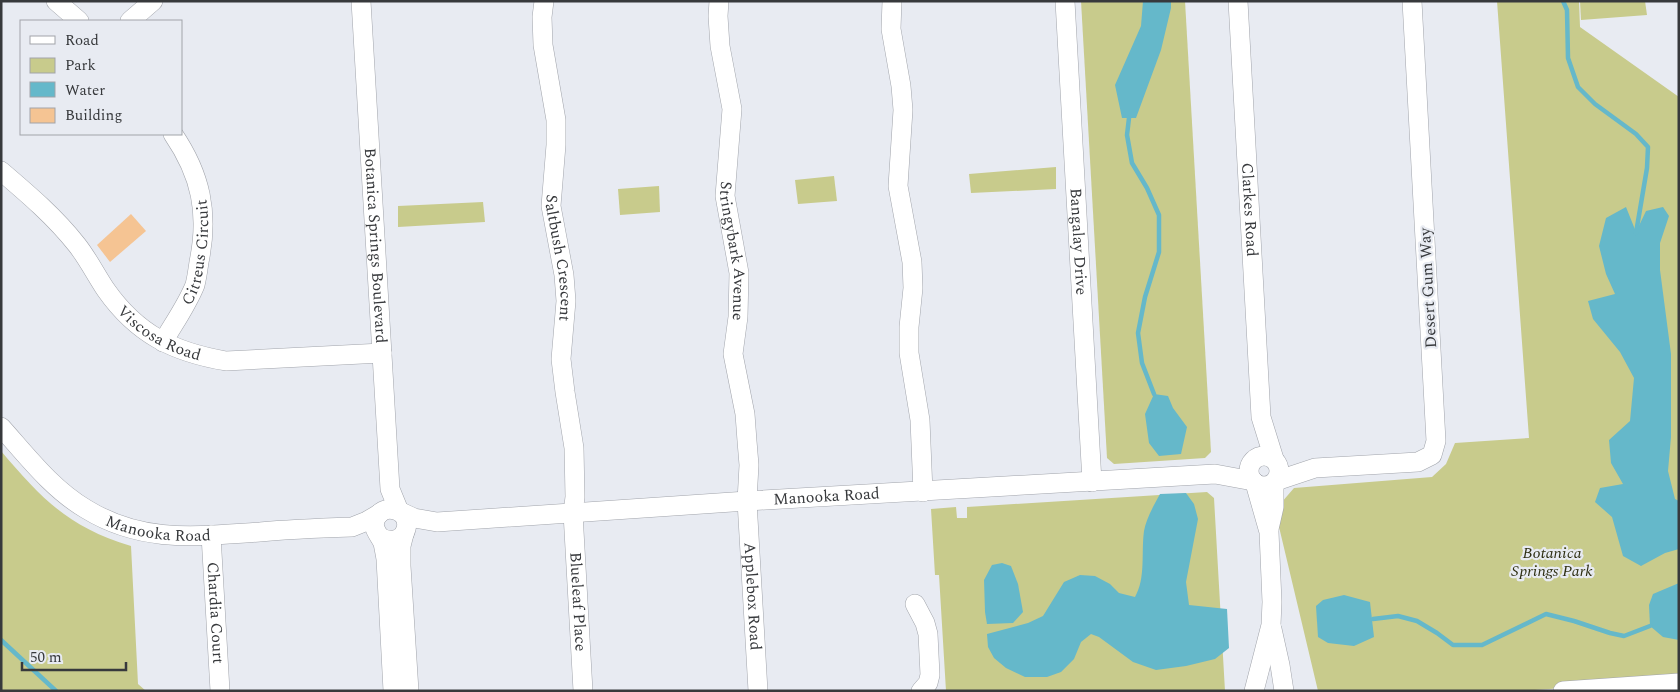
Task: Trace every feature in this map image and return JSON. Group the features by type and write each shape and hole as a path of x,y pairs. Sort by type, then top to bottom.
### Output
{"street":[{"path":"56,1 78,20"},
{"path":"131,20 153,1"},
{"name":"Botanica Springs Boulevard","path":"362,1 390,512"},
{"name":"Saltbush Crescent","path":"544,1 542,18 543,45 556,120 551,206 564,275 566,301 562,359 564,392 574,448 575,497 573,513"},
{"name":"Stringybark Avenue","path":"719,1 720,46 732,108 725,196 740,273 738,317 733,354 745,414 749,465 747,501"},
{"path":"892,1 891,29 901,86 903,110 898,186 912,262 913,288 909,327 909,353 920,420 923,492"},
{"name":"Bangalay Drive","path":"1065,1 1092,482"},
{"name":"Clarkes Road","path":"1238,1 1261,417 1252,472 1269,532 1271,625 1284,691"},
{"name":"Desert Gum Way","path":"1275,460 1315,468 1418,462 1432,455 1436,441 1412,1"},
{"name":"Citreus Circuit","path":"163,342 195,283 205,227 201,197 195,175 184,150 174,135"},
{"name":"Viscosa Road","path":"1,171 60,225 78,246 118,306 153,337 176,349 202,357 226,361 382,353"},
{"name":"Clarkes Road","path":"1261,417 1275,460"},
{"name":"Manooka Road","path":"1,427 56,486 85,508 116,525 147,534 180,536 352,527 390,512 438,522 747,501 1252,472"},
{"path":"1260,456 1275,460 1280,469 1275,482 1264,487 1252,472 1260,456"},
{"name":"Desert Gum Way","path":"1275,482 1315,468"},
{"name":"Clarkes Road","path":"1269,532 1274,507 1275,482"},
{"name":"Applebox Road","path":"747,501 758,691"},
{"path":"393,691 386,559 380,537 375,528 375,522 390,512 406,522 401,546 401,566 409,691"},
{"name":"Blueleaf Place","path":"573,513 583,691"},
{"name":"Manooka Road","path":"404,533 438,522"},
{"name":"Manooka Road","path":"352,527 380,537"},
{"path":"380,537 390,541 396,540 404,533"},
{"name":"Chardia Court","path":"211,535 220,691"},
{"path":"915,604 925,623 928,634 930,675 928,683 921,691"},
{"name":"Clarkes Road","path":"1254,691 1271,625"},
{"path":"1573,690 1679,683"},
{"path":"1259,691 1264,689 1276,691"}],"green space":[{"path":"1081,1 1185,1 1211,452 1205,458 1114,464 1107,458"},
{"name":"Botanica Springs Park","path":"1497,1 1579,1 1580,27 1679,97 1679,680 1519,691 1318,691 1275,510 1294,488 1432,477 1446,464 1455,443 1529,438"},
{"path":"1580,1 1645,1 1647,15 1581,20"},
{"path":"1056,167 1056,189 971,193 969,174"},
{"path":"834,176 837,201 798,204 795,180"},
{"path":"659,186 660,212 620,215 618,189"},
{"path":"483,202 485,222 398,227 398,206"},
{"path":"1,451 44,497 73,520 90,530 131,546 138,684 146,691 1,691"},
{"path":"1207,492 1214,498 1225,691 946,691 939,575 935,575 931,509 956,507 957,518 967,518 967,507"}],"water":[{"path":"1143,1 1171,1 1171,8 1161,50 1136,118 1122,118 1115,85 1141,26"},
{"path":"1626,207 1636,232 1646,211 1663,207 1669,216 1660,243 1660,270 1671,354 1671,437 1668,471 1675,499 1679,501 1679,549 1665,553 1641,566 1623,556 1612,517 1595,502 1600,488 1623,484 1611,463 1609,440 1630,421 1634,378 1620,352 1593,319 1588,301 1615,294 1606,274 1599,246 1606,218"},
{"path":"1154,394 1168,396 1173,408 1187,427 1181,454 1159,456 1149,443 1145,414"},
{"path":"1186,493 1194,504 1198,519 1186,582 1189,605 1227,609 1229,648 1215,659 1186,666 1156,670 1133,662 1099,637 1091,634 1081,642 1074,659 1061,672 1047,677 1025,677 1006,668 994,658 988,647 987,634 1028,623 1043,616 1064,582 1080,575 1095,576 1110,584 1119,593 1135,597 1141,582 1144,531 1153,507 1160,494"},
{"path":"1002,563 1011,566 1018,584 1023,612 1013,623 987,624 984,580 992,565"},
{"path":"1679,583 1679,640 1663,637 1650,626 1649,605 1653,594"},
{"path":"1344,595 1370,602 1374,637 1354,646 1328,643 1318,637 1316,606 1323,600"}],"building":[{"path":"131,214 146,231 110,262 97,245"}],"waterway":[{"path":"1563,1 1567,10 1568,58 1578,87 1595,104 1636,134 1648,147 1647,168 1636,233"},
{"path":"1129,118 1127,135 1132,163 1147,188 1159,215 1159,252 1145,297 1138,333 1142,363 1154,394"},
{"path":"1373,619 1398,616 1417,621 1453,645 1482,645 1546,614 1624,636 1650,626"},
{"path":"1,640 56,691"}]}
